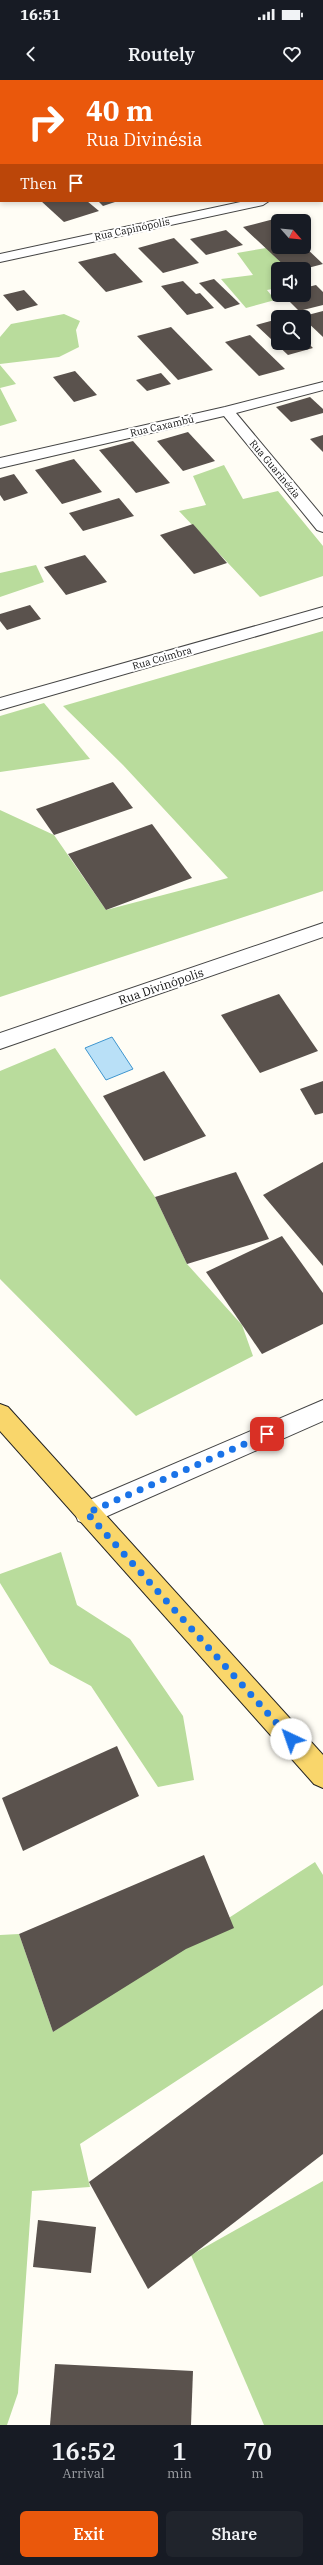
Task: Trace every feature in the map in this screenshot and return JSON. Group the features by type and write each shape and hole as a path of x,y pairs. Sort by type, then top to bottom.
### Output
{"main road":[{"path":"4,1425 87,1513 323,1775"}],"street":[{"name":"Rua Capinópolis","path":"0,258 258,202"},
{"name":"Rua Caxambú","path":"0,463 227,411 323,386"},
{"name":"Rua Guarinézia","path":"227,411 323,527"},
{"name":"Rua Coimbra","path":"0,704 323,612"},
{"name":"Rua Divinópolis","path":"0,1041 323,930"},
{"path":"87,1513 323,1410"}],"green space":[{"path":"266,248 271,252 271,254 274,254 284,262 271,262 271,289 267,290 271,295 271,301 246,308 221,279 253,275 237,253"},
{"path":"64,314 80,321 76,330 79,347 59,357 0,364 0,337 11,324"},
{"path":"0,365 16,384 0,388"},
{"path":"0,388 17,421 0,426"},
{"path":"224,465 243,499 278,491 323,546 323,576 260,597 179,511 206,505 193,476"},
{"path":"36,565 44,582 0,597 0,573"},
{"path":"323,631 323,891 0,997 0,810 54,835 106,910 228,878 123,765 63,706"},
{"path":"44,703 90,759 0,772 0,716"},
{"path":"55,1048 155,1197 187,1264 242,1325 253,1356 136,1416 0,1279 0,1071"},
{"path":"61,1552 77,1605 130,1639 183,1716 194,1780 158,1787 91,1686 50,1664 0,1583 0,1574"},
{"path":"315,1862 323,1875 323,1985 80,2144 90,2187 32,2191 18,2393 7,2425 0,2425 0,1935 19,1934 53,2032"},
{"path":"323,2181 323,2425 264,2425 191,2255"}],"water":[{"path":"112,1037 133,1069 106,1080 85,1048"}],"building":[{"path":"42,202 88,202 99,211 64,222"},
{"path":"99,202 115,202 103,206"},
{"path":"271,220 271,253 243,227"},
{"path":"226,230 243,245 206,255 190,239"},
{"path":"174,238 199,263 163,273 138,248"},
{"path":"115,253 143,282 106,292 78,262"},
{"path":"311,253 323,264 311,267 311,262 280,262 272,254 311,254"},
{"path":"214,279 240,304 225,309 199,283"},
{"path":"183,281 196,294 200,293 214,308 187,315 161,286"},
{"path":"316,285 323,292 323,305 298,310 290,302 311,302 311,286"},
{"path":"24,290 38,305 17,311 3,295"},
{"path":"323,311 323,337 311,326 311,314"},
{"path":"271,321 271,339 256,325"},
{"path":"171,327 213,370 178,380 137,336"},
{"path":"250,335 285,369 259,376 225,342"},
{"path":"283,350 306,350 288,355"},
{"path":"75,371 97,395 74,402 53,377"},
{"path":"161,373 171,384 147,391 136,380"},
{"path":"310,397 323,409 323,413 291,422 276,407"},
{"path":"188,432 215,461 183,471 157,441"},
{"path":"323,435 323,452 310,439"},
{"path":"133,441 170,483 136,493 99,450"},
{"path":"74,459 102,492 62,504 35,470"},
{"path":"14,474 28,493 4,501 0,495 0,478"},
{"path":"119,498 134,516 83,531 69,513"},
{"path":"193,524 227,563 194,574 160,535"},
{"path":"85,555 107,582 66,595 44,567"},
{"path":"30,605 41,619 7,630 0,621 0,614"},
{"path":"113,782 133,808 54,835 36,809"},
{"path":"152,824 192,878 106,910 68,854"},
{"path":"279,994 318,1051 260,1073 221,1015"},
{"path":"164,1071 206,1136 144,1161 103,1096"},
{"path":"323,1081 323,1113 315,1115 300,1089"},
{"path":"323,1162 323,1266 263,1195"},
{"path":"236,1172 269,1239 187,1264 155,1197"},
{"path":"282,1236 323,1293 323,1324 262,1354 206,1272"},
{"path":"117,1746 139,1796 23,1851 2,1798"},
{"path":"204,1855 234,1928 186,1949 53,2032 19,1934"},
{"path":"323,2009 323,2154 148,2289 89,2182"},
{"path":"38,2220 96,2227 91,2273 33,2267"},
{"path":"55,2364 193,2371 191,2425 50,2425"}],"route":[{"path":"267,1434 87,1513 291,1739"}]}
